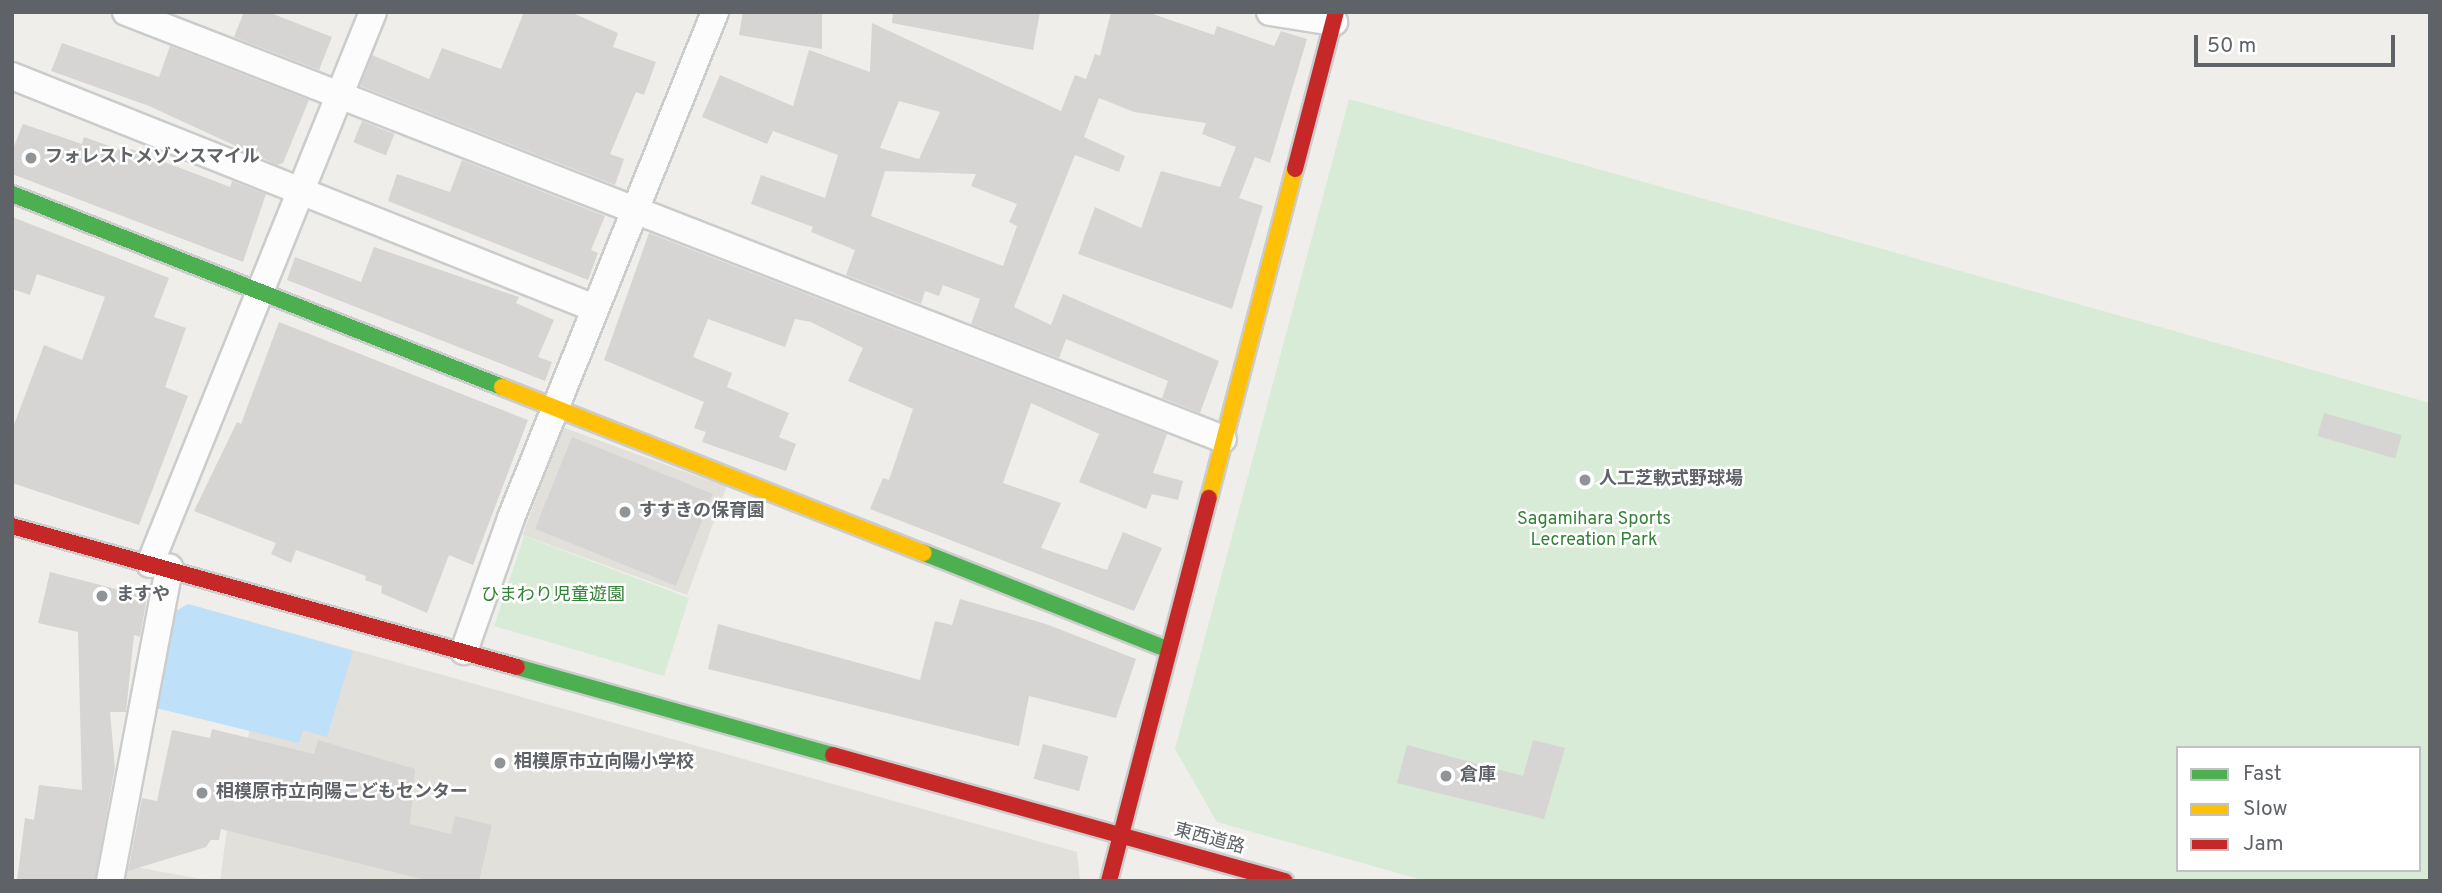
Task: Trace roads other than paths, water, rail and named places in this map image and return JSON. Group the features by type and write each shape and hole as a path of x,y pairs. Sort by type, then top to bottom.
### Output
{"street":[{"path":"126,12 1223,439"},
{"path":"110,881 160,566 259,295 373,12"},
{"path":"464,651 554,408 715,12"},
{"path":"1109,881 1167,649 1335,17 1270,12"},
{"path":"12,76 594,308"},
{"path":"12,194 259,295 1167,649"},
{"name":"東西道路","path":"12,526 1285,881"}],"water":[{"path":"188,604 353,651 327,737 303,730 299,743 156,708 174,612"}],"place":[{"name":"フォレストメゾンスマイル","path":"31,158"},
{"name":"人工芝軟式野球場","path":"1585,480"},
{"name":"すすきの保育園","path":"625,512"},
{"name":"ますや","path":"102,596"},
{"name":"相模原市立向陽小学校","path":"500,763"},
{"name":"倉庫","path":"1446,776"},
{"name":"相模原市立向陽こどもセンター","path":"202,793"}],"park label":[{"name":"Sagamihara Sports Lecreation Park","path":"1594,531"},
{"name":"ひまわり児童遊園","path":"553,596"}]}
